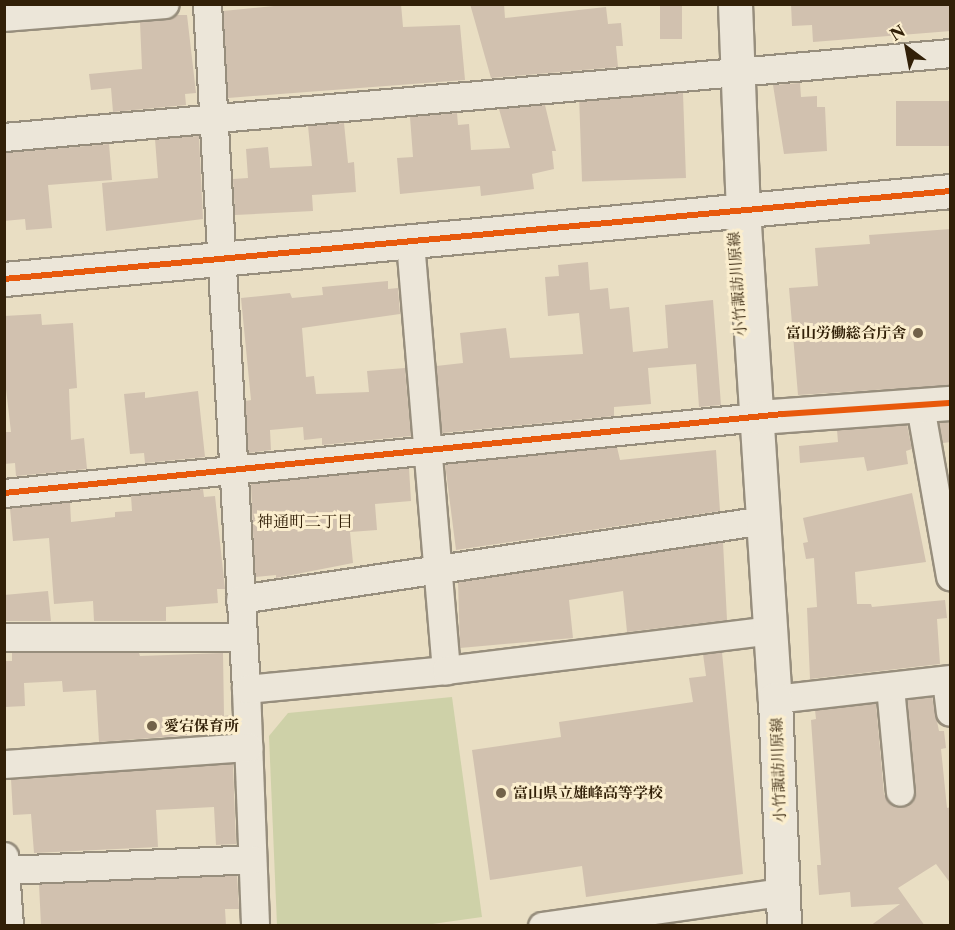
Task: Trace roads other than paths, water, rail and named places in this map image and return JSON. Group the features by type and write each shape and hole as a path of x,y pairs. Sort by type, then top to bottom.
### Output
{"street":[{"path":"4,17 164,4"},
{"path":"207,4 246,689 255,926"},
{"name":"小竹諏訪川原線","path":"735,4 740,74 743,209 775,699 784,926"},
{"path":"4,137 740,74 951,53"},
{"path":"4,279 951,191"},
{"path":"410,242 446,670"},
{"path":"4,493 758,417 935,404 951,576"},
{"path":"240,599 764,520"},
{"path":"246,689 446,670 771,630"},
{"path":"4,638 242,636"},
{"path":"775,699 948,679 951,712"},
{"path":"890,687 900,792"},
{"path":"4,764 248,747"},
{"path":"9,926 5,863 252,859"},
{"path":"542,926 782,892"}],"place":[{"name":"富山労働総合庁舎","path":"918,333"},
{"name":"愛宕保育所","path":"152,726"},
{"name":"富山県立雄峰高等学校","path":"501,793"}],"district":[{"name":"神通町二丁目","path":"305,521"}]}
